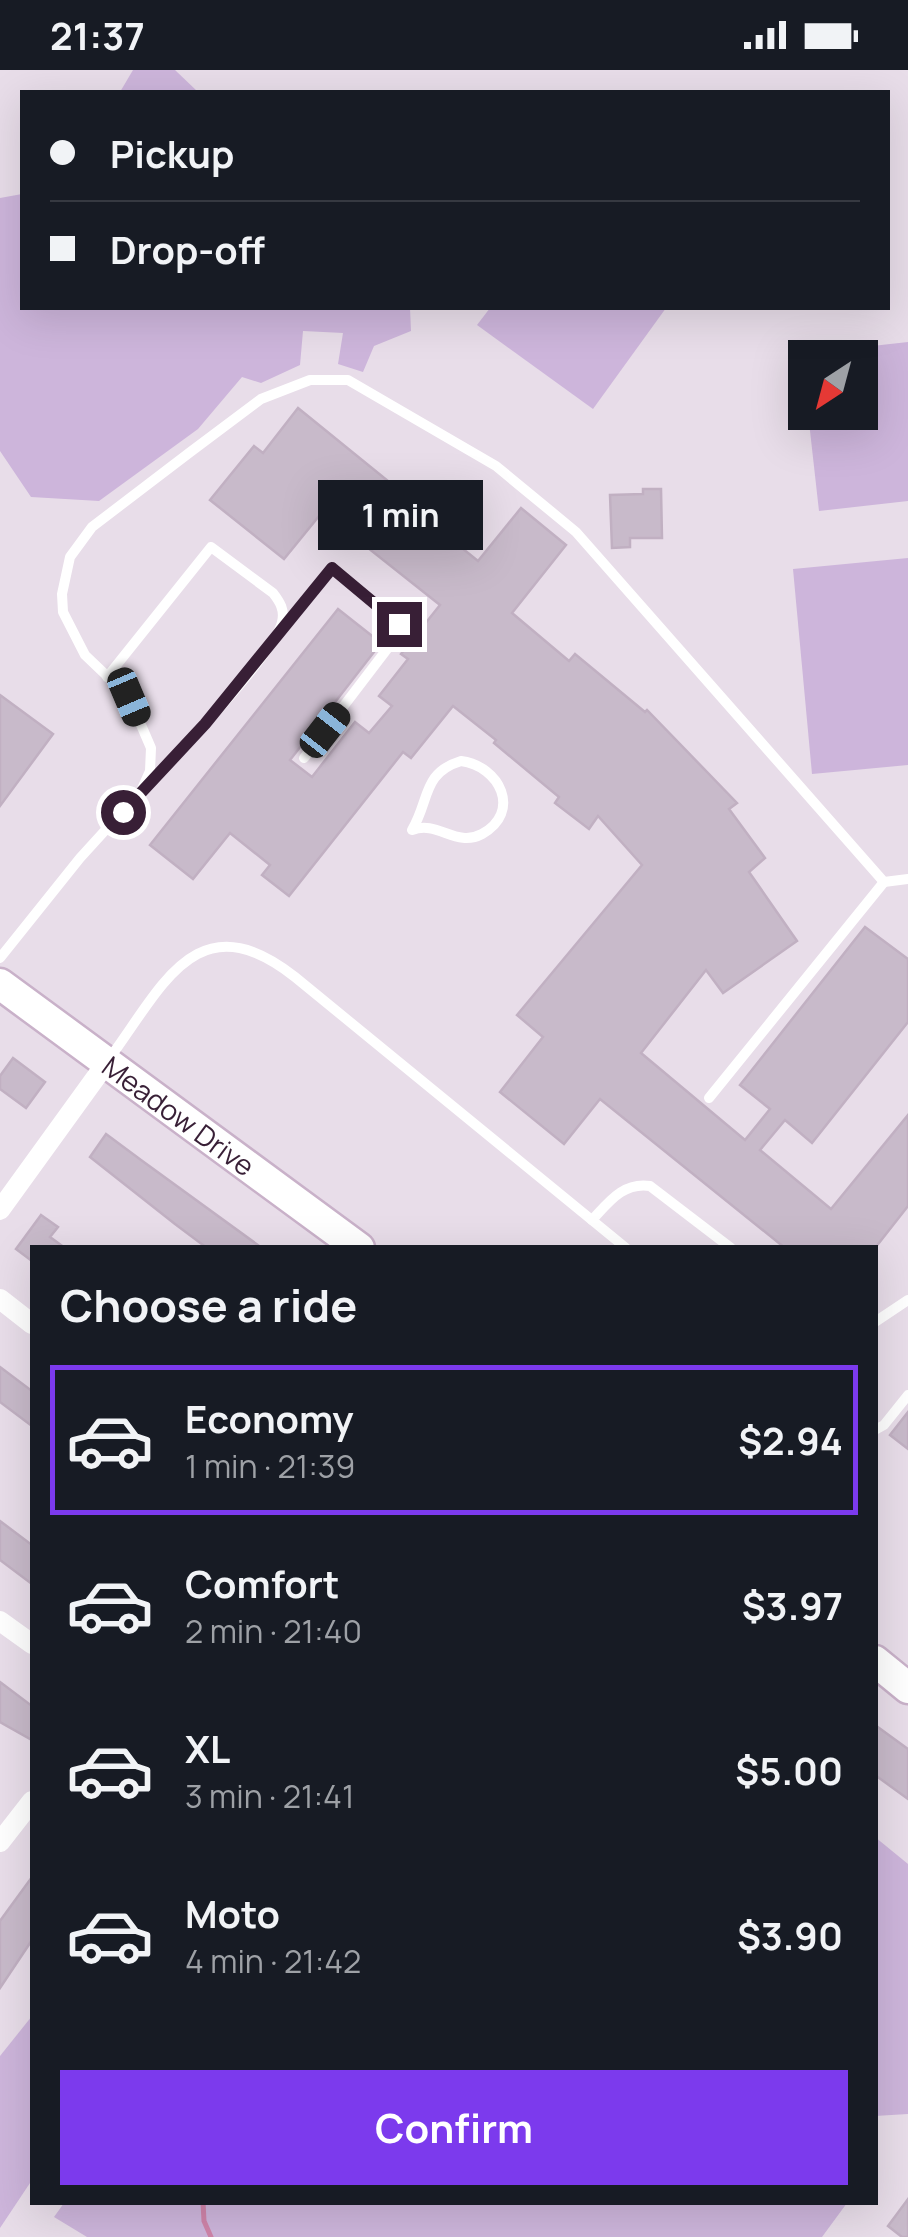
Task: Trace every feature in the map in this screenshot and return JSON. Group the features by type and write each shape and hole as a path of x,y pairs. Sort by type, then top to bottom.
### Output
{"street":[{"name":"Meadow Drive","path":"0,984 355,1245"},
{"path":"0,1210 107,1062"},
{"path":"0,1299 30,1322"},
{"path":"0,1621 30,1643"},
{"path":"878,1663 908,1688"},
{"path":"0,1842 30,1803"}],"lane":[{"path":"141,791 150,770 151,748 129,697 84,656 62,612 65,575 80,541 92,527 261,399 310,380 348,380 496,466 576,532 884,882"},
{"path":"107,677 212,547 274,593 283,613 277,634"},
{"path":"0,958 80,858 205,724 332,568 399,624 394,640 304,758"},
{"path":"460,761 476,763 497,780 502,810 495,824 482,834 456,837 430,826 412,830 420,817 428,785 445,766 460,761"},
{"path":"709,1098 884,882 908,880"},
{"path":"107,1062 184,961 204,950 226,945 249,948 271,958 295,977 622,1245"},
{"path":"592,1220 626,1188 650,1186 727,1245"},
{"path":"878,1320 908,1300"},
{"path":"878,1428 908,1396"}],"shaded area":[{"path":"133,70 175,70 196,90 121,90"},
{"path":"20,194 20,310 410,310 411,331 374,346 363,372 338,364 343,333 303,331 300,365 261,383 242,377 198,429 99,501 31,497 0,451 0,198"},
{"path":"488,310 665,310 593,409 477,325"},
{"path":"908,342 908,501 819,511 810,430 878,430 878,345"},
{"path":"908,558 908,765 812,774 793,569"},
{"path":"878,1839 908,1864 908,2114 878,2116"},
{"path":"30,2018 30,2183 0,2228 0,2056"},
{"path":"62,2205 846,2205 822,2237 87,2237 54,2217"}],"building":[{"path":"298,408 404,494 401,499 478,561 521,508 566,545 512,613 569,661 575,654 647,710 737,803 729,809 765,858 749,872 797,941 723,993 706,970 641,1053 745,1140 770,1109 740,1085 865,927 908,959 908,1022 812,1143 785,1120 760,1150 831,1209 908,1115 908,1206 877,1245 781,1245 600,1099 564,1144 500,1092 543,1037 517,1015 642,865 598,816 589,829 555,803 559,797 494,743 496,740 453,706 411,758 403,752 289,896 262,875 270,865 230,833 193,879 150,845 338,609 381,643 290,760 312,777 355,722 369,733 392,706 379,696 408,659 401,654 440,605 363,544 354,526 328,505 284,559 210,500 254,446 263,453"},
{"path":"643,489 661,489 662,538 630,538 630,547 612,548 610,495 643,494"},
{"path":"0,695 53,734 0,806"},
{"path":"13,1058 45,1082 26,1108 0,1089 0,1076"},
{"path":"106,1134 258,1245 203,1245 90,1157"},
{"path":"41,1215 58,1227 50,1237 61,1245 30,1245 30,1260 16,1249"},
{"path":"0,1367 30,1390 30,1424 0,1402"},
{"path":"908,1412 908,1449 890,1435"},
{"path":"0,1521 30,1544 30,1582 0,1560"},
{"path":"0,1682 30,1704 30,1739 0,1722"},
{"path":"878,1727 908,1749 908,1799 878,1777"},
{"path":"30,1880 30,1943 0,1988 0,1921"},
{"path":"908,2199 908,2237 902,2237 888,2226"}],"waterway":[{"path":"203,2205 211,2237"}],"route":[{"path":"123,812 205,724 332,568 399,624"}]}
